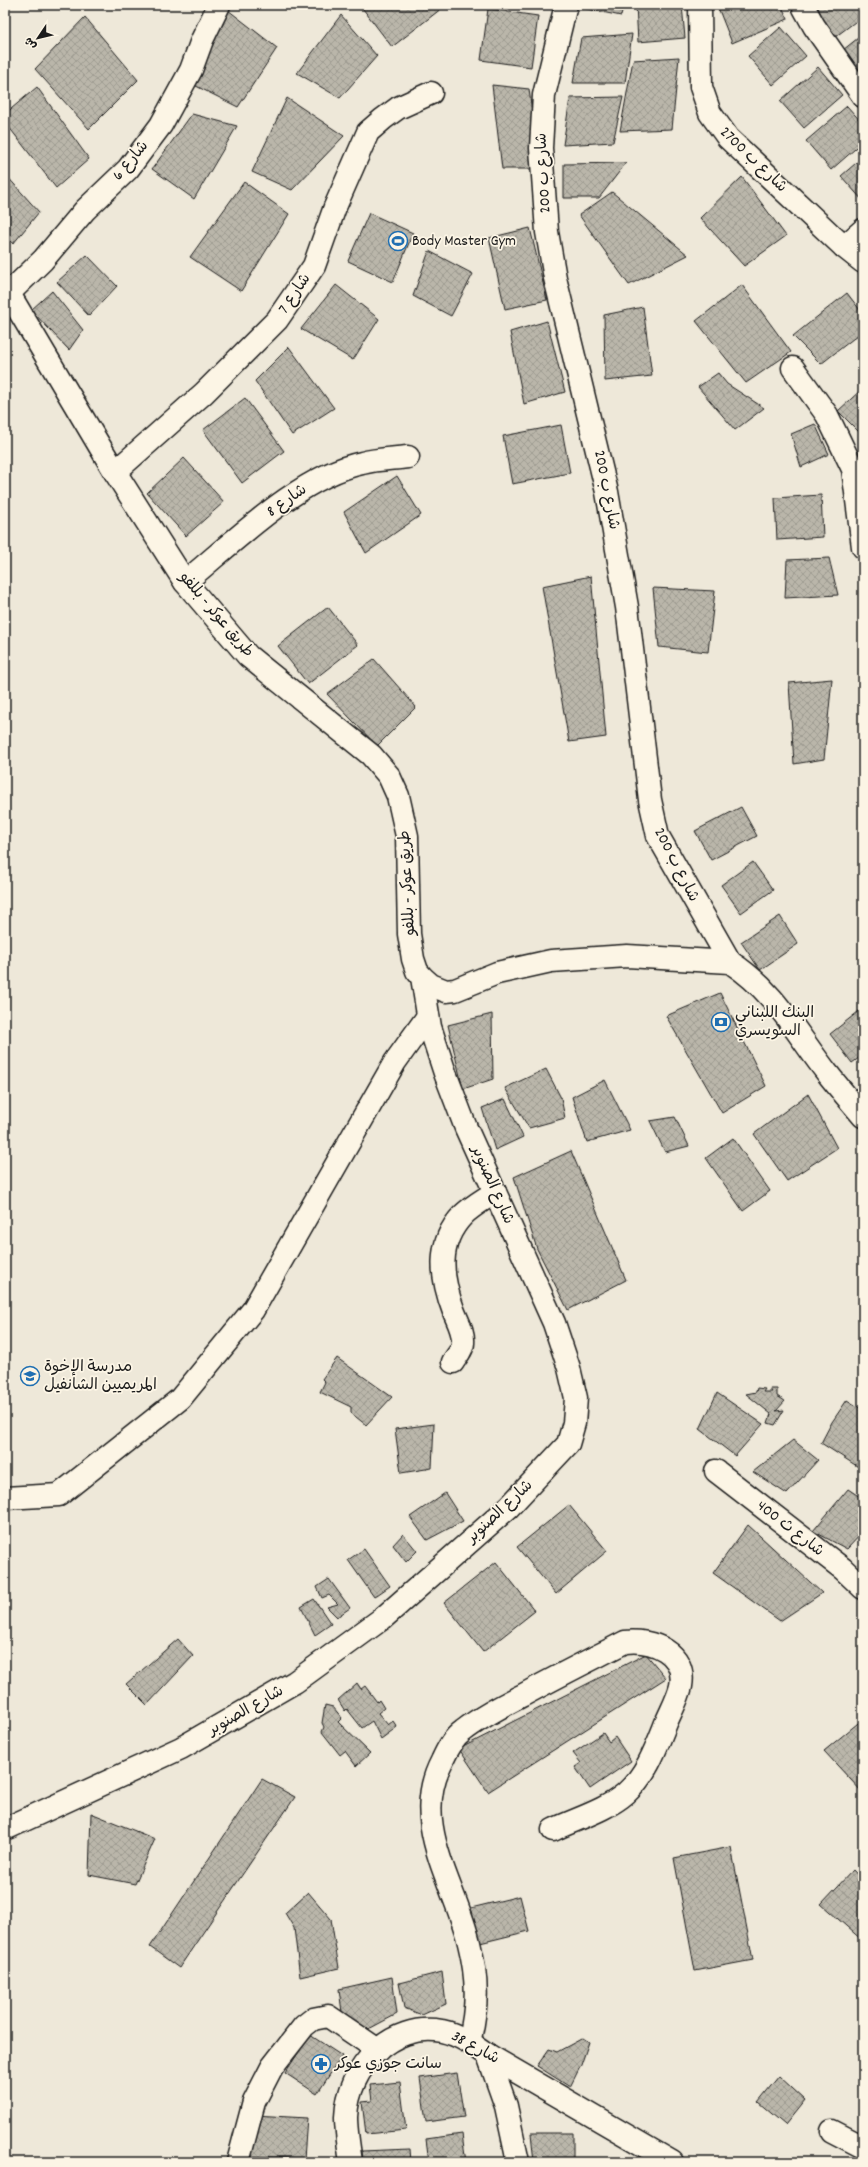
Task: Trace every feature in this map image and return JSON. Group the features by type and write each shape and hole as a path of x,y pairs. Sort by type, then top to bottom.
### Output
{"street":[{"name":"شارع 6","path":"7,290 43,260 85,210 128,169 160,125 192,70 202,40 219,5"},
{"name":"شارع ب 200","path":"566,5 544,95 541,148 547,232 556,278 607,492 627,607 650,800 658,836 730,962"},
{"name":"شارع ب 2700","path":"700,5 701,87 704,100 714,119 728,138 844,247 863,262"},
{"path":"805,5 804,8 814,26 863,96"},
{"name":"شارع 7","path":"115,472 204,393 277,320 314,266 336,207 368,132 398,108 431,93"},
{"path":"844,247 863,230"},
{"name":"طريق عوكر - بللفو","path":"7,290 115,472 185,582 248,656 371,755 389,776 398,796 407,836 409,934 413,959 417,971 422,977 431,985 446,991 455,990 497,972 551,960 627,956 730,962"},
{"path":"793,368 827,415 853,469 863,547"},
{"name":"شارع 8","path":"185,582 265,516 304,488 333,473 362,462 408,457"},
{"path":"730,962 770,994 828,1074 863,1116"},
{"name":"شارع الصنوبر","path":"5,1829 181,1748 295,1682 383,1618 509,1507 568,1444 574,1423 576,1398 569,1368 554,1322 466,1128 448,1080 428,1016 422,977"},
{"path":"5,1498 59,1495 180,1399 253,1310 395,1062 428,1016"},
{"path":"453,1362 463,1345 463,1332 448,1297 442,1271 445,1247 453,1228 464,1214 495,1192"},
{"name":"شارع ث 400","path":"716,1471 843,1569 863,1588"},
{"path":"469,2042 476,2015 474,1969 469,1943 461,1916 431,1833 432,1793 436,1770 447,1750 461,1732 483,1716 625,1642 639,1640 661,1647 678,1662 681,1674 681,1686 657,1748 649,1763 625,1794 612,1802 553,1830"},
{"path":"238,2162 254,2102 272,2067 304,2026 313,2019 328,2016 378,2050"},
{"name":"شارع 38","path":"351,2162 346,2117 350,2095 358,2074 370,2056 378,2050 406,2033 420,2030 443,2032 469,2042 488,2055 672,2162"},
{"path":"488,2055 506,2106 518,2162"},
{"path":"832,2131 863,2147"}],"building":[{"path":"360,5 446,5 392,47"},
{"path":"584,5 624,5 621,16 583,8"},
{"path":"636,5 682,5 685,38 638,42"},
{"path":"717,5 781,5 788,19 732,43"},
{"path":"817,5 863,5 863,16 831,40"},
{"path":"488,9 538,16 531,67 481,60"},
{"path":"228,10 277,48 238,107 194,85"},
{"path":"341,15 377,56 340,98 297,73"},
{"path":"85,17 138,80 89,129 35,69"},
{"path":"781,27 806,56 773,85 748,56"},
{"path":"632,34 625,83 573,83 581,38"},
{"path":"863,34 863,84 838,54"},
{"path":"679,57 672,129 620,131 633,60"},
{"path":"818,67 842,95 804,128 780,101"},
{"path":"492,85 529,89 539,169 502,169"},
{"path":"37,87 89,159 56,188 5,122 5,114"},
{"path":"623,97 613,142 563,145 570,98"},
{"path":"287,98 344,136 292,190 252,172"},
{"path":"847,106 863,124 863,142 831,170 806,141"},
{"path":"192,114 237,126 194,199 152,169"},
{"path":"863,157 863,201 841,176"},
{"path":"626,163 599,198 564,198 564,164"},
{"path":"5,174 39,212 13,244 5,235"},
{"path":"742,177 786,236 744,266 700,218"},
{"path":"244,182 289,214 241,291 190,257"},
{"path":"612,192 688,255 629,285 579,215"},
{"path":"369,213 413,233 393,282 348,261"},
{"path":"530,228 547,300 505,309 489,238"},
{"path":"429,251 473,274 451,316 413,296"},
{"path":"87,255 117,286 89,316 57,282"},
{"path":"336,285 379,319 353,360 301,329"},
{"path":"742,285 791,352 746,383 696,321"},
{"path":"52,291 83,330 69,350 31,310"},
{"path":"847,293 863,314 863,331 821,364 793,336"},
{"path":"643,307 652,376 605,381 604,315"},
{"path":"547,321 565,392 524,404 510,332"},
{"path":"289,347 334,408 292,435 255,381"},
{"path":"718,373 727,384 764,408 735,430 698,387"},
{"path":"863,388 863,436 838,411"},
{"path":"245,398 284,451 242,483 203,430"},
{"path":"815,424 829,454 801,467 791,434"},
{"path":"561,425 570,473 512,484 503,436"},
{"path":"184,458 224,502 186,536 147,493"},
{"path":"397,476 421,515 366,553 344,512"},
{"path":"821,495 823,537 777,540 775,498"},
{"path":"829,558 838,595 785,598 787,560"},
{"path":"591,576 606,737 569,742 542,586"},
{"path":"653,588 715,591 708,652 659,647"},
{"path":"328,607 358,645 308,684 278,646"},
{"path":"374,659 416,707 377,746 327,694"},
{"path":"832,679 824,759 794,764 789,683"},
{"path":"741,807 757,836 711,860 695,831"},
{"path":"753,862 773,890 741,913 721,885"},
{"path":"780,916 798,944 760,970 741,942"},
{"path":"720,993 766,1086 722,1113 666,1016"},
{"path":"863,1008 863,1055 852,1063 830,1034"},
{"path":"492,1014 493,1079 463,1089 448,1025"},
{"path":"546,1069 561,1098 565,1118 529,1128 505,1088"},
{"path":"605,1080 630,1130 587,1142 572,1097"},
{"path":"863,1087 863,1101 856,1092"},
{"path":"808,1094 837,1148 787,1181 754,1134"},
{"path":"505,1099 523,1137 495,1150 482,1108"},
{"path":"675,1117 689,1146 665,1152 650,1121"},
{"path":"733,1138 770,1191 743,1211 706,1158"},
{"path":"571,1151 626,1280 568,1310 537,1249 514,1177"},
{"path":"337,1358 392,1397 366,1425 351,1413 351,1407 320,1392 325,1382 322,1379"},
{"path":"757,1388 765,1389 763,1392 772,1392 770,1389 777,1389 777,1396 785,1401 776,1411 784,1410 775,1425 768,1423 771,1414 746,1394 756,1392"},
{"path":"717,1393 763,1424 735,1456 700,1429"},
{"path":"847,1400 863,1410 863,1470 821,1443 832,1422"},
{"path":"434,1424 432,1468 401,1473 395,1429"},
{"path":"793,1440 818,1460 787,1494 753,1472"},
{"path":"848,1489 863,1499 863,1532 847,1549 813,1531"},
{"path":"445,1493 463,1521 427,1540 410,1517"},
{"path":"569,1505 607,1551 556,1594 517,1547"},
{"path":"748,1525 822,1593 780,1621 713,1573"},
{"path":"403,1534 417,1551 406,1562 393,1545"},
{"path":"364,1549 390,1586 374,1597 348,1560"},
{"path":"496,1562 535,1611 483,1652 444,1603"},
{"path":"329,1579 350,1608 337,1617 327,1607 338,1604 329,1595 322,1598 317,1587"},
{"path":"314,1599 331,1624 315,1635 301,1607"},
{"path":"178,1639 193,1656 147,1705 126,1684"},
{"path":"646,1654 666,1678 488,1792 459,1749"},
{"path":"357,1683 361,1689 365,1686 377,1702 379,1700 384,1708 378,1713 388,1725 393,1721 397,1727 381,1739 372,1721 362,1728 347,1709 345,1711 338,1700"},
{"path":"325,1705 333,1707 342,1718 338,1722 370,1753 356,1766 345,1751 340,1755 322,1732 324,1727 322,1723"},
{"path":"863,1719 863,1793 824,1751"},
{"path":"603,1733 609,1742 615,1737 631,1761 590,1789 575,1767 581,1763 573,1753"},
{"path":"262,1779 295,1797 179,1968 150,1947"},
{"path":"91,1813 155,1839 135,1884 89,1875"},
{"path":"731,1847 753,1960 695,1971 674,1858"},
{"path":"853,1870 863,1881 863,1941 821,1904"},
{"path":"308,1892 331,1919 339,1968 300,1977 294,1928 285,1913"},
{"path":"520,1896 529,1931 480,1943 471,1908"},
{"path":"442,1972 446,2004 422,2015 404,2008 399,1983"},
{"path":"392,1977 397,2014 363,2032 343,2020 339,1989"},
{"path":"310,2035 342,2056 317,2094 285,2073"},
{"path":"583,2038 589,2042 581,2065 570,2087 537,2066 549,2049 557,2052"},
{"path":"457,2073 464,2117 426,2122 420,2078"},
{"path":"779,2076 805,2100 785,2125 758,2102"},
{"path":"400,2082 406,2130 366,2134 362,2102 372,2101 370,2085"},
{"path":"254,2115 307,2118 304,2159 251,2156"},
{"path":"531,2133 573,2133 573,2162 534,2162"},
{"path":"462,2134 466,2162 429,2162 426,2139"},
{"path":"410,2149 411,2162 363,2162 362,2151"}],"place":[{"name":"Body Master Gym","path":"398,241"},
{"name":"البنك اللبناني السويسري","path":"721,1022"},
{"name":"مدرسة الإخوة المريميين الشانفيل","path":"30,1376"},
{"name":"سانت جوزي عوكر","path":"321,2064"}]}
